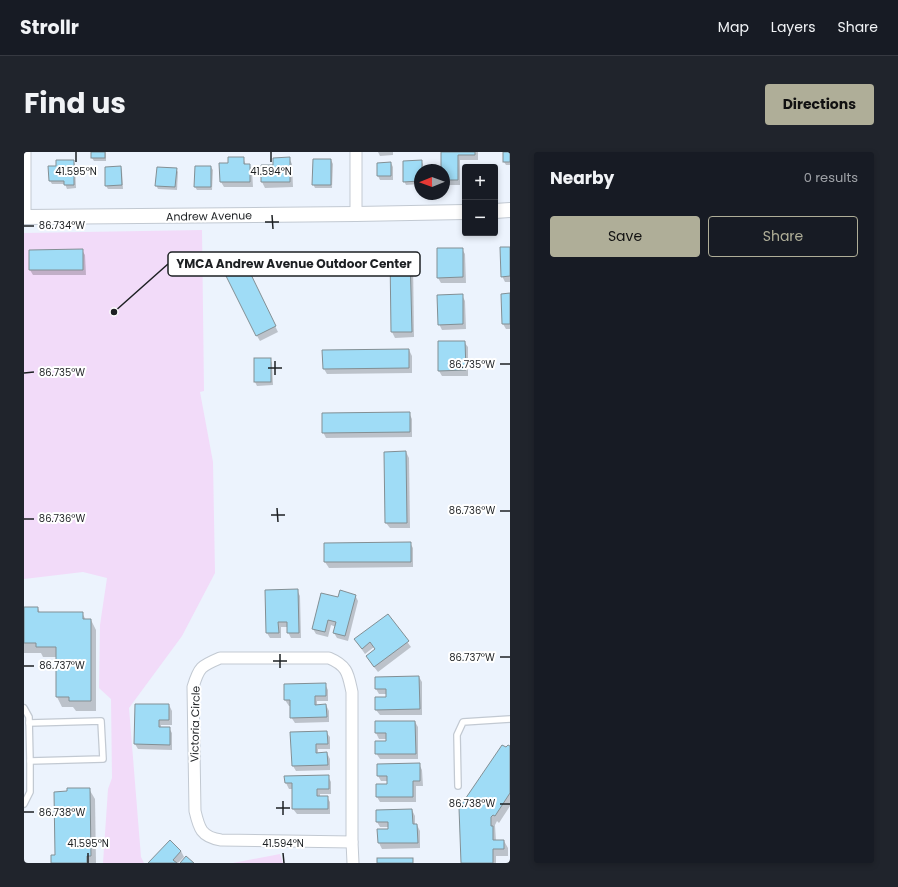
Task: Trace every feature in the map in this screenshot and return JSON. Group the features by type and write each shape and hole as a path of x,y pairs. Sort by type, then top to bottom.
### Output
{"street":[{"path":"24,217 25,152"},
{"path":"356,152 356,214"},
{"path":"498,211 510,210"},
{"name":"Andrew Avenue","path":"24,217 462,212"},
{"name":"Victoria Circle","path":"352,842 220,840 210,838 199,829 195,811 193,687 197,674 204,664 220,658 329,658 340,662 348,674 352,692 353,863"}],"lane":[{"path":"24,708 29,717 30,761 30,792 24,804"},
{"path":"458,786 457,735 462,722 510,719"},
{"path":"29,723 102,721 102,759 30,761"}],"shaded area":[{"path":"202,230 204,391 200,392 213,462 215,573 182,636 129,708 141,857 144,863 103,863 108,789 112,778 111,699 99,688 100,625 107,578 83,572 24,579 24,233"},
{"path":"280,854 283,863 233,863"}],"building":[{"path":"91,152 105,152 105,158 91,158"},
{"path":"441,152 475,152 475,155 458,155 458,180 450,180 450,164 441,164"},
{"path":"503,152 510,152 510,162 503,162"},
{"path":"228,157 244,157 244,164 250,164 250,182 220,182 219,163 228,163"},
{"path":"290,157 290,182 261,182 261,165 273,165 273,158"},
{"path":"313,159 331,159 331,185 312,185"},
{"path":"56,160 74,160 74,185 64,185 64,181 49,181 48,166 56,166"},
{"path":"422,160 422,164 414,164 414,181 403,182 403,161"},
{"path":"391,162 391,176 377,176 377,163"},
{"path":"121,166 122,185 105,186 105,167"},
{"path":"195,166 211,166 211,187 194,187"},
{"path":"157,167 177,168 175,187 155,186"},
{"path":"500,247 510,247 510,276 501,277"},
{"path":"437,248 463,248 463,277 437,278"},
{"path":"83,249 83,270 29,270 29,250"},
{"path":"241,254 276,326 256,336 220,264"},
{"path":"390,254 410,254 412,332 391,332"},
{"path":"510,293 510,324 502,324 501,294"},
{"path":"463,294 463,324 438,325 437,295"},
{"path":"438,341 465,341 466,370 438,371"},
{"path":"409,349 409,368 323,369 322,350"},
{"path":"254,358 271,358 271,382 254,382"},
{"path":"410,412 410,432 322,433 322,413"},
{"path":"406,451 407,523 385,523 384,452"},
{"path":"411,542 411,562 324,562 324,543"},
{"path":"298,589 299,633 287,633 287,622 278,622 279,633 266,633 265,590"},
{"path":"340,590 356,595 345,636 333,633 336,622 328,620 325,632 312,629 321,593 338,597"},
{"path":"24,607 38,607 38,612 83,612 83,619 91,619 91,701 69,701 69,697 56,697 56,647 36,647 36,643 24,643"},
{"path":"388,614 409,641 374,667 366,656 375,649 370,642 362,649 354,639"},
{"path":"419,676 420,709 375,710 375,697 386,697 386,689 375,689 375,677"},
{"path":"326,683 326,696 315,696 315,705 326,704 327,717 290,718 290,700 284,700 284,684"},
{"path":"135,704 169,704 169,720 159,720 159,727 170,727 170,745 134,744"},
{"path":"375,721 415,721 416,754 375,754 375,741 386,741 386,733 375,733"},
{"path":"327,731 328,744 316,744 316,753 327,752 328,765 292,766 290,732"},
{"path":"502,745 506,747 508,745 510,746 510,793 495,816 493,815 491,817 491,826 493,826 493,840 504,840 504,849 493,849 493,863 461,863 459,808"},
{"path":"420,763 420,781 413,781 413,797 376,797 376,784 387,784 387,776 377,776 377,764"},
{"path":"329,775 329,789 317,789 317,796 328,796 328,809 292,809 292,783 285,783 284,776"},
{"path":"67,788 90,788 91,856 87,856 87,863 51,863 51,855 55,855 54,792 67,791"},
{"path":"412,809 413,824 417,824 418,843 378,843 377,829 388,829 388,822 376,822 376,810"},
{"path":"170,840 181,851 173,860 177,863 148,863"},
{"path":"186,856 194,863 180,863"},
{"path":"377,858 413,858 413,863 377,863"}],"place":[{"name":"YMCA Andrew Avenue Outdoor Center","path":"114,312"}]}
